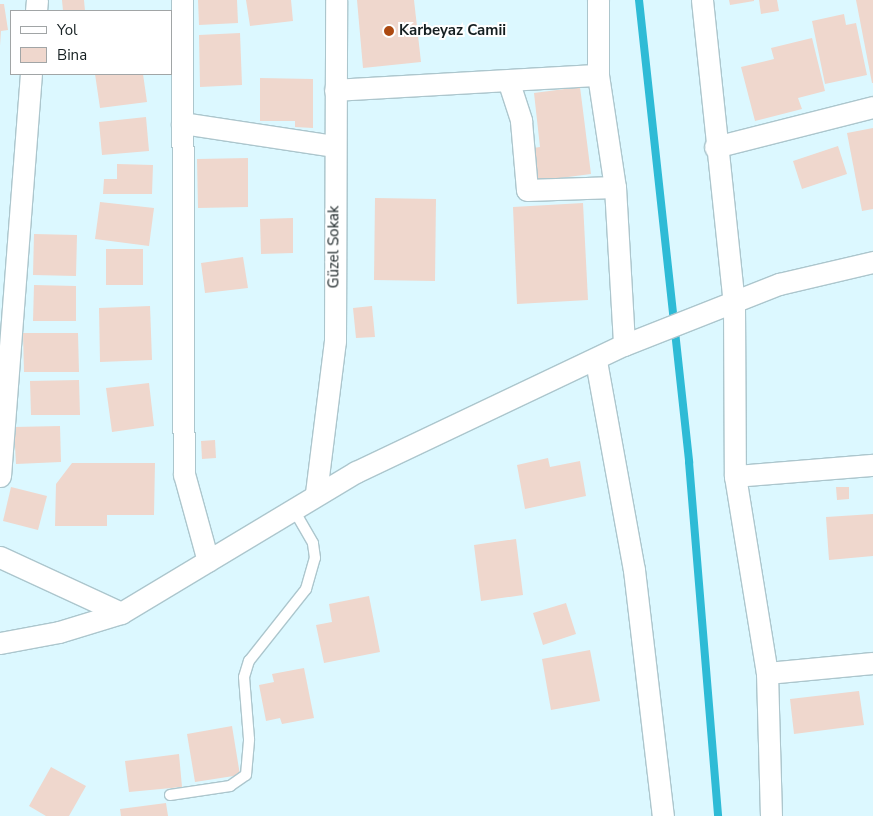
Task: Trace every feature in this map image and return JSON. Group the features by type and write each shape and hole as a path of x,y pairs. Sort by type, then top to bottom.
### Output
{"street":[{"path":"182,0 184,474 208,560"},
{"name":"Güzel Sokak","path":"316,493 335,340 334,146 336,0"},
{"path":"598,0 598,75 615,187 624,345"},
{"path":"702,0 715,147 734,305 736,476 767,674 771,816"},
{"path":"0,476 31,75"},
{"path":"336,90 509,83 598,75"},
{"path":"509,83 521,121 527,190 615,187"},
{"path":"715,147 873,107"},
{"path":"182,123 334,146"},
{"path":"0,643 59,632 121,612 208,560 296,516 316,493 512,396 596,361 624,345 695,321 779,284 873,262"},
{"path":"596,361 634,570 663,816"},
{"path":"736,476 873,465"},
{"path":"0,557 121,612"},
{"path":"767,674 873,663"}],"lane":[{"path":"170,795 230,786 246,775 249,739 244,677 249,661 306,589 315,558 313,544 296,516"}],"building":[{"path":"62,0 84,0 85,10 63,10"},
{"path":"198,0 237,0 238,23 199,25"},
{"path":"246,0 291,0 293,21 250,26"},
{"name":"Karbeyaz Camii","path":"357,0 414,0 421,62 363,68"},
{"path":"729,0 754,0 754,1 730,5"},
{"path":"759,0 777,0 779,11 761,14"},
{"path":"856,0 873,0 873,83 872,83"},
{"path":"0,4 4,4 8,30 1,31 0,46"},
{"path":"844,14 846,25 856,23 867,75 825,84 812,21"},
{"path":"240,33 242,85 200,87 199,35"},
{"path":"812,38 825,91 798,98 802,109 755,121 741,67 774,59 771,48"},
{"path":"95,75 143,75 147,102 100,108"},
{"path":"260,78 313,79 313,128 295,127 295,121 260,121"},
{"path":"580,87 591,174 537,181 533,148 540,147 534,93"},
{"path":"146,117 149,151 102,155 99,122"},
{"path":"873,128 873,209 862,211 847,133"},
{"path":"838,146 847,174 802,189 793,161"},
{"path":"248,158 248,207 198,208 197,159"},
{"path":"117,164 153,165 152,194 103,194 104,179 117,179"},
{"path":"375,198 436,199 435,281 374,280"},
{"path":"100,202 154,208 149,246 95,239"},
{"path":"583,203 588,300 517,304 513,207"},
{"path":"293,218 293,253 261,254 260,219"},
{"path":"34,234 77,235 76,276 33,275"},
{"path":"106,249 143,249 143,285 106,285"},
{"path":"243,257 248,288 205,293 201,263"},
{"path":"34,285 76,286 76,321 33,321"},
{"path":"150,306 152,360 100,362 99,308"},
{"path":"372,306 375,337 356,338 353,308"},
{"path":"23,333 78,333 79,372 24,372"},
{"path":"79,380 80,415 31,415 30,381"},
{"path":"149,383 154,426 112,432 106,388"},
{"path":"60,426 61,462 16,464 14,427"},
{"path":"215,440 216,458 202,459 201,441"},
{"path":"548,458 550,467 580,461 586,496 525,509 517,465"},
{"path":"72,463 155,463 154,515 107,515 107,526 55,526 56,484"},
{"path":"11,487 47,496 38,530 3,521"},
{"path":"836,487 849,487 849,499 837,500"},
{"path":"873,514 873,556 829,560 826,517"},
{"path":"516,539 523,595 481,601 474,545"},
{"path":"369,596 380,652 324,663 316,625 332,622 329,604"},
{"path":"566,603 576,634 543,645 533,613"},
{"path":"590,650 600,701 551,710 542,659"},
{"path":"304,668 314,718 282,724 280,718 266,721 259,685 274,682 272,674"},
{"path":"859,691 864,725 794,734 790,699"},
{"path":"232,726 240,775 195,782 187,734"},
{"path":"179,754 182,787 129,792 125,761"},
{"path":"51,767 86,786 69,816 46,816 29,806"},
{"path":"166,803 168,816 121,816 120,809"}],"waterway":[{"path":"639,0 689,462 718,816"}],"place":[{"name":"Karbeyaz Camii","path":"389,31"}]}
